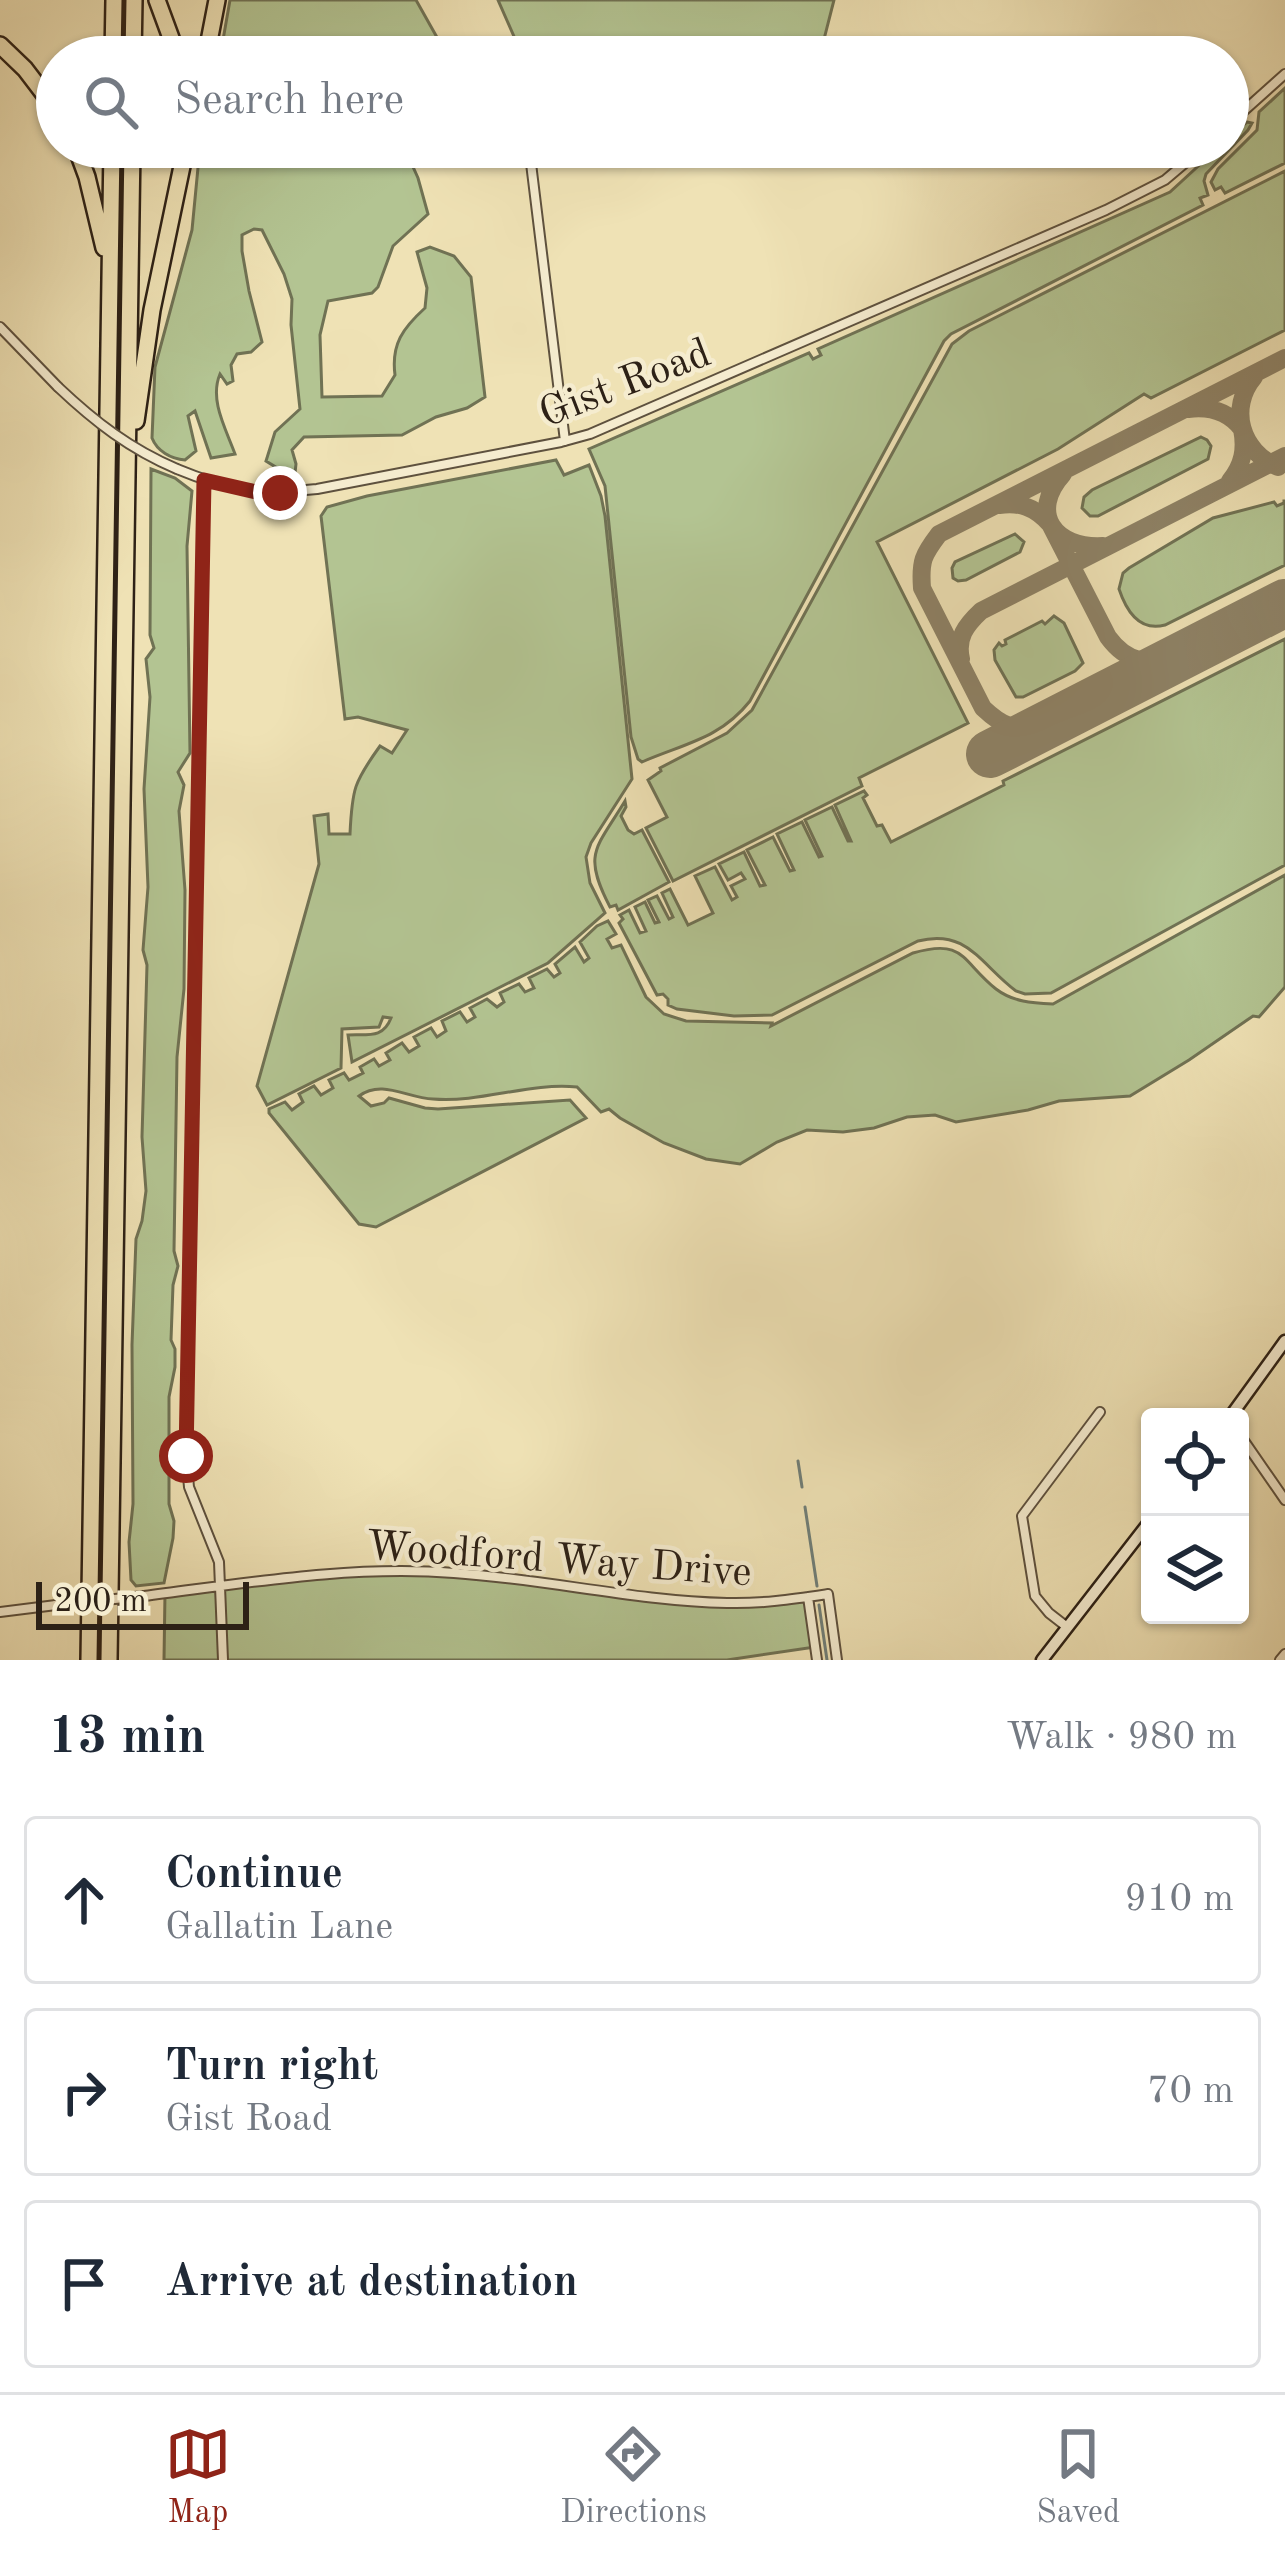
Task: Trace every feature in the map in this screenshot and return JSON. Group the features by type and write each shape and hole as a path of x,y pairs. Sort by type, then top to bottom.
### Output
{"highway":[{"path":"113,36 114,0"},
{"path":"157,0 170,36"},
{"path":"210,36 217,0"},
{"path":"0,45 36,83"},
{"path":"84,168 110,273"},
{"path":"89,1660 112,168"},
{"path":"109,1660 132,168"},
{"path":"127,476 152,310 181,168"}],"main road":[{"path":"1237,1408 1285,1341"},
{"path":"1042,1660 1141,1533"}],"street":[{"path":"1249,106 1285,74"},
{"path":"532,168 565,441"},
{"name":"Gist Road","path":"0,328 92,419 123,442 204,480 256,492 317,489 590,434 1106,210 1179,168"},
{"path":"204,480 186,1456 189,1487 217,1553 223,1660"},
{"path":"1067,1627 1035,1596 1022,1516 1100,1412"},
{"path":"1249,1448 1285,1500"},
{"name":"Woodford Way Drive","path":"0,1612 320,1575 408,1570 693,1602 827,1594 837,1660"},
{"path":"808,1597 817,1660"}],"green space":[{"path":"230,0 416,0 436,36 224,36"},
{"path":"498,0 834,0 825,36 514,36"},
{"path":"1285,88 1285,163 1225,193 1221,187 1215,190 1211,182 1219,168 1249,168 1249,138 1257,130 1259,112"},
{"path":"198,168 413,168 428,214 393,246 372,293 328,301 320,335 322,397 382,396 395,375 400,337 425,308 427,288 417,252 430,247 454,256 471,277 485,397 402,435 304,437 292,450 295,473 266,461 275,432 300,409 292,299 262,230 254,229 242,235 242,251 262,342 251,352 237,354 231,365 233,381 227,384 220,374 216,394 235,454 211,458 195,411 188,416 196,451 185,460 170,456 152,438 155,367 192,230"},
{"path":"1196,168 1212,168 1204,181 1208,195 1200,198 1203,205 944,341 750,701 713,732 642,762 638,759 631,737 605,486 589,449 809,353 813,359 821,355 818,349 1170,192"},
{"path":"1285,171 1285,330 1151,398 1144,394 1058,449 877,542 968,723 859,778 862,786 673,881 646,828 667,817 648,780 660,768 727,733 752,710 952,344 969,331"},
{"path":"1201,437 1211,446 1208,459 1098,516 1082,508 1092,490"},
{"path":"556,460 564,475 589,465 605,516 632,779 586,857 590,883 605,913 548,963 352,1062 348,1035 379,1032 391,1018 383,1017 379,1027 342,1029 341,1068 267,1105 257,1086 319,864 314,816 328,814 329,834 350,834 356,787 365,769 380,746 392,753 407,730 358,717 345,719 321,516 327,507 367,496"},
{"path":"151,469 192,491 187,546 190,753 178,772 184,785 179,811 185,890 184,989 177,1057 174,1251 178,1266 171,1340 175,1367 169,1397 173,1538 164,1583 136,1586 131,1580 129,1542 136,1239 146,1191 142,1137 148,887 144,789 150,697 146,659 154,648 150,635"},
{"path":"1285,501 1285,565 1165,625 1148,625 1130,611 1119,589 1129,568 1213,518"},
{"path":"1015,534 1024,542 1020,552 966,580 953,578 955,562"},
{"path":"1054,616 1064,623 1083,663 1016,697 994,650 999,643 1002,646 1005,640"},
{"path":"1285,639 1285,865 1051,993 1016,991 972,951 935,938 918,941 772,1015 677,1009 668,1005 663,994 657,995 619,923 620,915 629,910 640,933 646,931 635,907 645,902 655,923 659,922 648,900 657,896 669,919 673,917 662,893 670,889 688,925 713,913 695,876 715,867 732,900 737,897 731,886 745,879 741,873 728,880 719,864 744,852 760,886 765,885 747,850 773,837 790,871 794,870 777,834 802,822 822,856 805,820 832,807 851,841 835,805 864,791 877,826 882,825 891,842"},
{"path":"625,801 621,816 628,830 634,834 642,830 669,882 618,910 616,905 610,907 601,889 595,862 600,841"},
{"path":"1285,875 1285,987 1259,1017 1253,1016 1130,1096 1059,1101 956,1122 935,1115 843,1132 807,1130 740,1164 706,1159 664,1143 609,1109 601,1112 577,1087 451,1099 377,1089 359,1096 371,1106 389,1098 438,1109 570,1100 586,1118 376,1227 359,1224 269,1113 285,1102 292,1110 303,1102 299,1094 314,1086 321,1095 333,1088 329,1080 344,1073 349,1080 363,1073 360,1067 374,1059 379,1066 390,1060 386,1053 402,1043 409,1052 419,1046 414,1037 431,1028 437,1037 446,1031 442,1021 460,1012 467,1022 475,1017 470,1008 487,999 497,1007 504,1002 500,993 519,984 525,992 534,988 529,978 547,969 554,977 560,973 555,964 575,947 584,962 589,958 580,942 608,921 616,934 607,939 612,948 621,945 646,997 664,1014 686,1021 771,1026 913,953 930,949 953,950 1009,997 1053,1004"},
{"path":"408,1570 693,1602 808,1597 815,1647 727,1660 164,1660 165,1593"}],"waterway":[{"path":"798,1461 802,1487"},
{"path":"805,1507 817,1586"},
{"path":"819,1605 827,1660"}],"taxiway":[{"path":"1042,727 1010,726 983,708 922,588 922,565 929,548 939,534 1285,358"},
{"path":"1254,377 1242,402 1242,428 1255,451 1278,467"},
{"path":"1188,409 1218,412 1242,429 1242,456 1230,481"},
{"path":"961,659 963,632 981,611 1285,456"},
{"path":"1063,474 1048,502 1052,526 1072,542 1103,546"},
{"path":"999,505 1027,507 1050,524 1108,637 1123,652 1148,661 1178,658"}],"runway":[{"path":"990,754 1285,603"}],"route":[{"path":"186,1456 204,480 280,493"}]}
